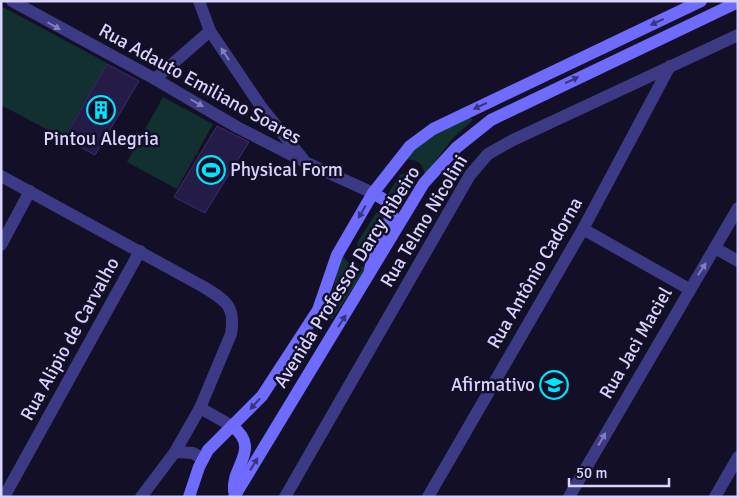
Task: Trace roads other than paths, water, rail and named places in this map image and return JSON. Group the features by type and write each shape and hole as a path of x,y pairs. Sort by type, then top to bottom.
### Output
{"main road":[{"name":"Avenida Professor Darcy Ribeiro","path":"189,497 208,450 262,396 318,310 337,254 373,193 410,146 433,129 701,1"},
{"name":"Avenida Professor Darcy Ribeiro","path":"234,496 370,275 424,183 456,148 491,120 738,2"},
{"path":"370,275 373,253 392,215 388,202 373,193"},
{"path":"232,426 242,436 245,450 244,458 233,484 234,496"}],"street":[{"name":"Rua Adauto Emiliano Soares","path":"12,1 237,127 306,163 373,193"},
{"path":"200,1 210,31 262,108 306,163"},
{"path":"154,79 210,31"},
{"name":"Rua Telmo Nicolini","path":"285,497 470,175 488,154 513,140 738,34"},
{"name":"Rua Antônio Cadorna","path":"428,497 583,229 670,66"},
{"path":"1,176 202,286 223,299 231,309 233,321 231,334 200,408 175,452 141,497"},
{"path":"1,245 30,191"},
{"name":"Rua Jaci Maciel","path":"569,497 738,208"},
{"path":"583,229 689,289"},
{"path":"715,248 738,261"},
{"name":"Rua Alipio de Carvalho","path":"4,497 140,252"},
{"path":"200,408 232,426"},
{"path":"175,452 193,453 203,459"},
{"path":"715,497 738,458"}],"place":[{"name":"Pintou Alegria","path":"101,110"},
{"name":"Physical Form","path":"211,170"},
{"name":"Afirmativo","path":"554,385"}]}
